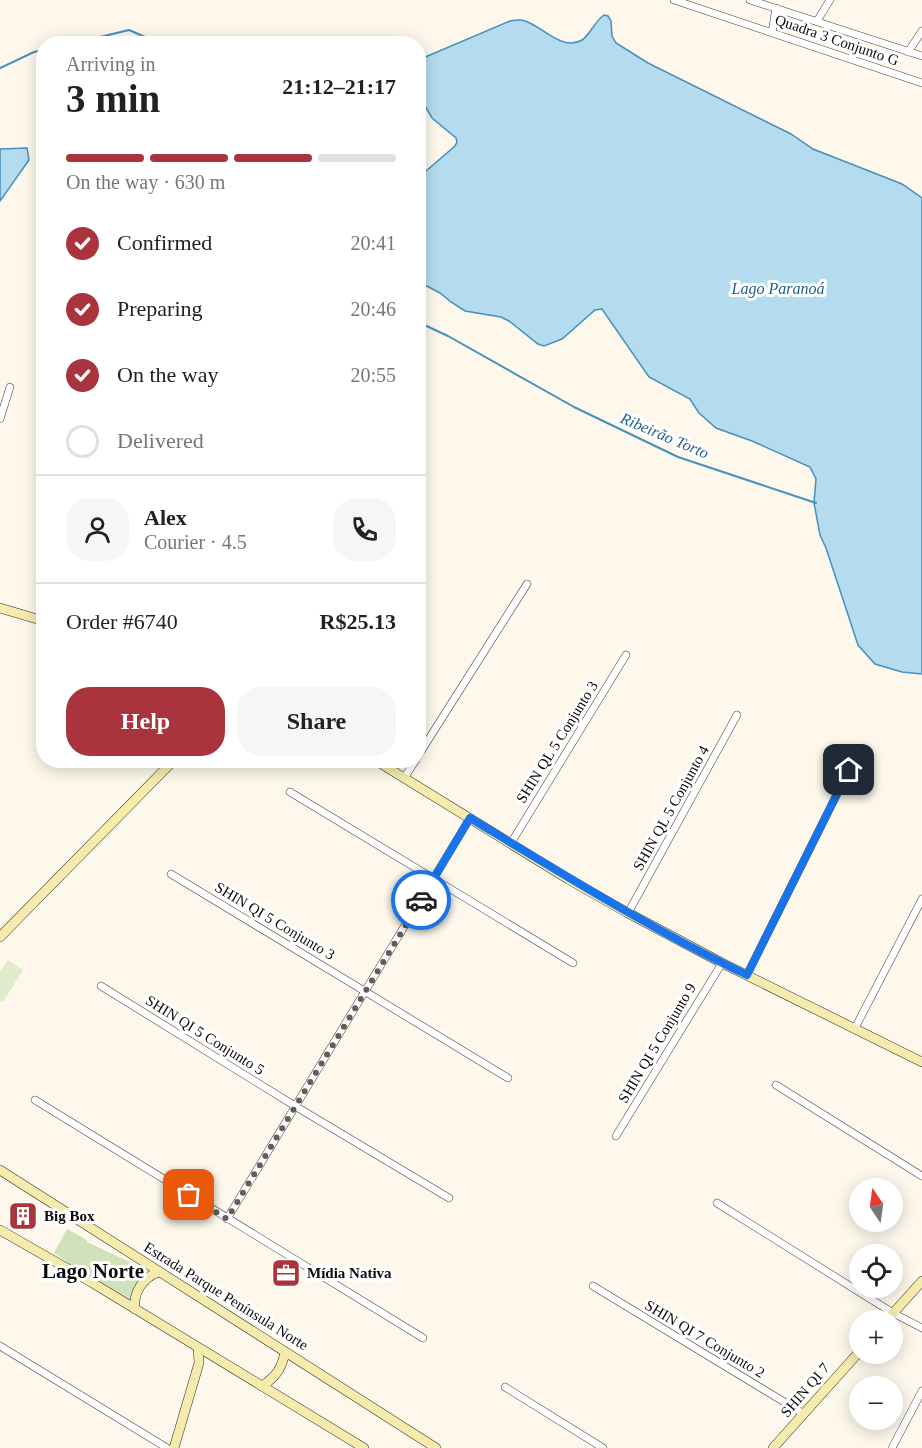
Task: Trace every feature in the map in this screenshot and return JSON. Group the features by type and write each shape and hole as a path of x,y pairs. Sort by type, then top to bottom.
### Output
{"street":[{"name":"Quadra 3 Conjunto G","path":"674,0 922,83"},
{"path":"750,0 922,56"},
{"path":"817,21 830,0"},
{"path":"772,32 776,8"},
{"path":"908,52 922,31"},
{"path":"0,419 10,387"},
{"path":"426,743 527,584"},
{"path":"0,608 36,619"},
{"name":"SHIN QL 5 Conjunto 3","path":"511,843 626,655"},
{"name":"SHIN QL 5 Conjunto 4","path":"628,913 737,715"},
{"path":"0,937 166,768"},
{"path":"388,768 568,879 628,913 722,963 922,1062"},
{"path":"404,778 411,768"},
{"path":"747,975 849,770"},
{"path":"290,792 573,963"},
{"path":"227,1219 470,818"},
{"name":"SHIN QI 5 Conjunto 3","path":"171,874 508,1078"},
{"path":"855,1028 922,899"},
{"name":"SHIN QI 5 Conjunto 9","path":"616,1136 722,963"},
{"name":"SHIN QI 5 Conjunto 5","path":"101,986 449,1198"},
{"path":"776,1085 922,1176"},
{"path":"35,1100 423,1338"},
{"name":"Estrada Parque Península Norte","path":"0,1170 436,1448"},
{"path":"717,1203 879,1310"},
{"path":"0,1230 364,1448"},
{"path":"135,1309 135,1299 141,1285 150,1275 158,1272"},
{"path":"896,1310 922,1281"},
{"name":"SHIN QI 7 Conjunto 2","path":"593,1286 804,1414"},
{"path":"903,1321 922,1328"},
{"path":"0,1346 167,1448"},
{"path":"174,1448 199,1363 198,1348"},
{"path":"262,1386 280,1369 285,1352"},
{"path":"199,1363 212,1356"},
{"name":"SHIN QI 7","path":"773,1448 849,1363"},
{"path":"505,1387 603,1448"},
{"path":"892,1448 922,1391"}],"green space":[{"path":"8,960 23,970 3,1002 0,1000 0,972"},
{"path":"67,1229 87,1242 145,1269 128,1303 54,1253"}],"water":[{"name":"Lago Paranoá","path":"604,15 608,16 611,21 612,36 616,43 648,63 791,134 813,149 902,184 922,198 922,674 902,672 875,664 858,645 820,535 814,503 816,479 810,467 716,428 699,413 690,399 649,377 602,309 595,310 562,339 544,346 538,344 509,321 501,317 465,311 426,286 426,171 457,142 456,138 432,118 426,108 426,57 510,21 523,20 560,41 575,43 585,38"},
{"path":"27,148 29,160 0,201 0,149"}],"waterway":[{"name":"Ribeirão Torto","path":"104,36 129,30 143,36"},
{"name":"Ribeirão Torto","path":"0,68 36,52"},
{"name":"Ribeirão Torto","path":"426,326 574,407 678,457 816,503"}],"way so far":[{"path":"189,1195 227,1219 421,900"}],"place":[{"name":"Big Box","path":"23,1216"},
{"name":"Mídia Nativa","path":"286,1273"}],"district":[{"name":"Lago Norte","path":"93,1271"}],"route":[{"path":"421,900 470,818 568,879 747,975 849,770"}]}
